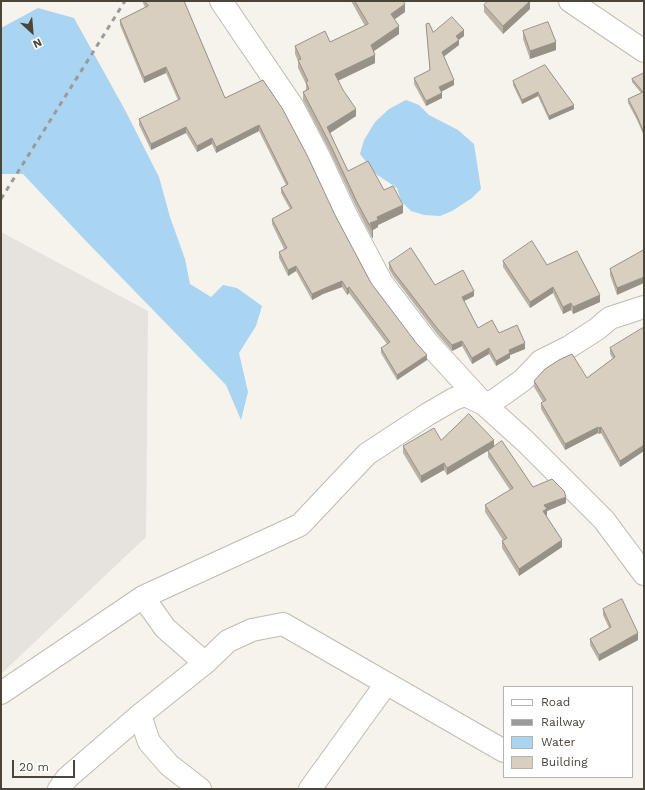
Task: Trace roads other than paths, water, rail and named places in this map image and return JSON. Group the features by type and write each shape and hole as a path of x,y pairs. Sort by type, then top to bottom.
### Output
{"street":[{"path":"221,1 293,107 318,155 346,215 382,283 427,342 484,404 525,441 604,520 644,574"},
{"path":"570,1 644,51"},
{"path":"1,693 143,597 300,525 367,454 428,414 454,399 465,395 484,404 496,400 523,380 541,361 569,347 598,329 610,318 644,307"},
{"path":"143,597 165,628 205,663"},
{"path":"59,789 67,778 140,715 205,663 228,641 252,630 283,624 503,750"},
{"path":"310,789 386,684"},
{"path":"140,715 149,742 169,765 200,789"}],"water":[{"path":"38,8 74,18 125,110 159,177 170,217 185,259 190,284 211,297 223,285 237,288 262,306 256,326 239,353 248,392 241,420 226,385 23,174 1,174 1,28"},
{"path":"406,100 419,105 429,115 458,130 474,144 481,189 472,198 452,211 440,216 424,215 411,211 401,201 397,188 376,174 360,154 364,140 375,122 389,109"}],"railway":[{"path":"1,199 125,1"}]}
